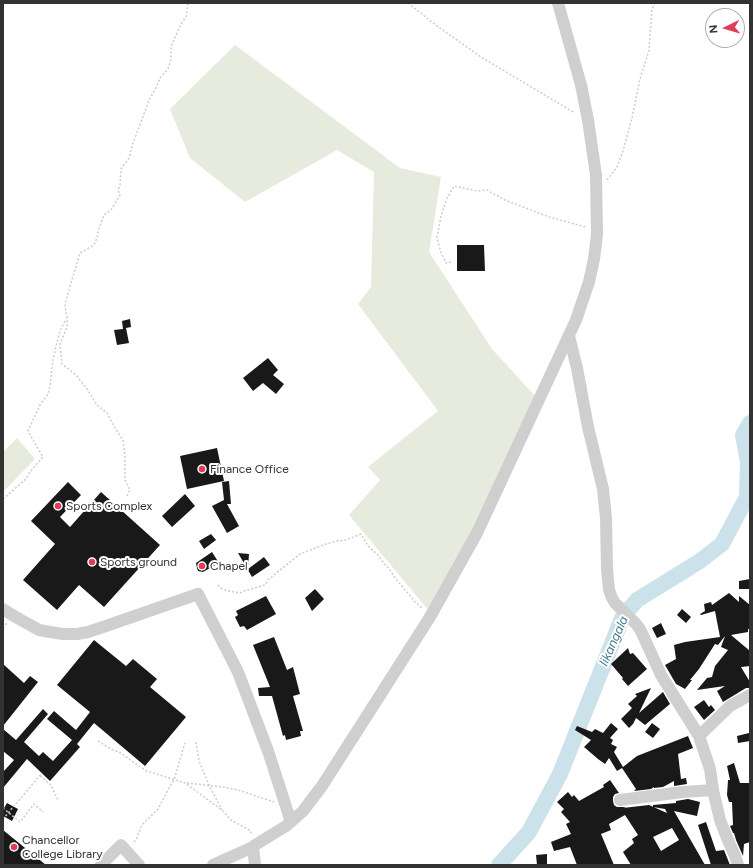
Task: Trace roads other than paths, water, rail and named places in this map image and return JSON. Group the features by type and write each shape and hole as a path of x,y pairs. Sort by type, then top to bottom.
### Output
{"street":[{"path":"213,865 254,846 271,836 291,822 316,796 430,617 482,524 576,320 589,282 594,259 596,239 596,175 581,85 558,3"},
{"path":"569,336 603,489 606,518 609,590 615,603 637,624 661,675 699,736 710,769 720,820 738,865"},
{"path":"3,609 39,630 56,633 77,634 96,629 198,594 238,672 268,751 291,822"},
{"path":"699,736 730,706 750,694"},
{"path":"620,800 713,790"},
{"path":"101,865 121,845 139,865"},
{"path":"254,846 255,865"}],"waterway":[{"name":"likangala","path":"499,865 529,832 560,774 623,616 637,600 700,561 722,544 747,497 748,462 743,435 750,423"}],"place":[{"name":"Finance Office","path":"202,469"},
{"name":"Sports Complex","path":"58,506"},
{"name":"Sports ground","path":"92,562"},
{"name":"Chapel","path":"202,566"},
{"name":"Chancellor College Library","path":"14,847"}]}
